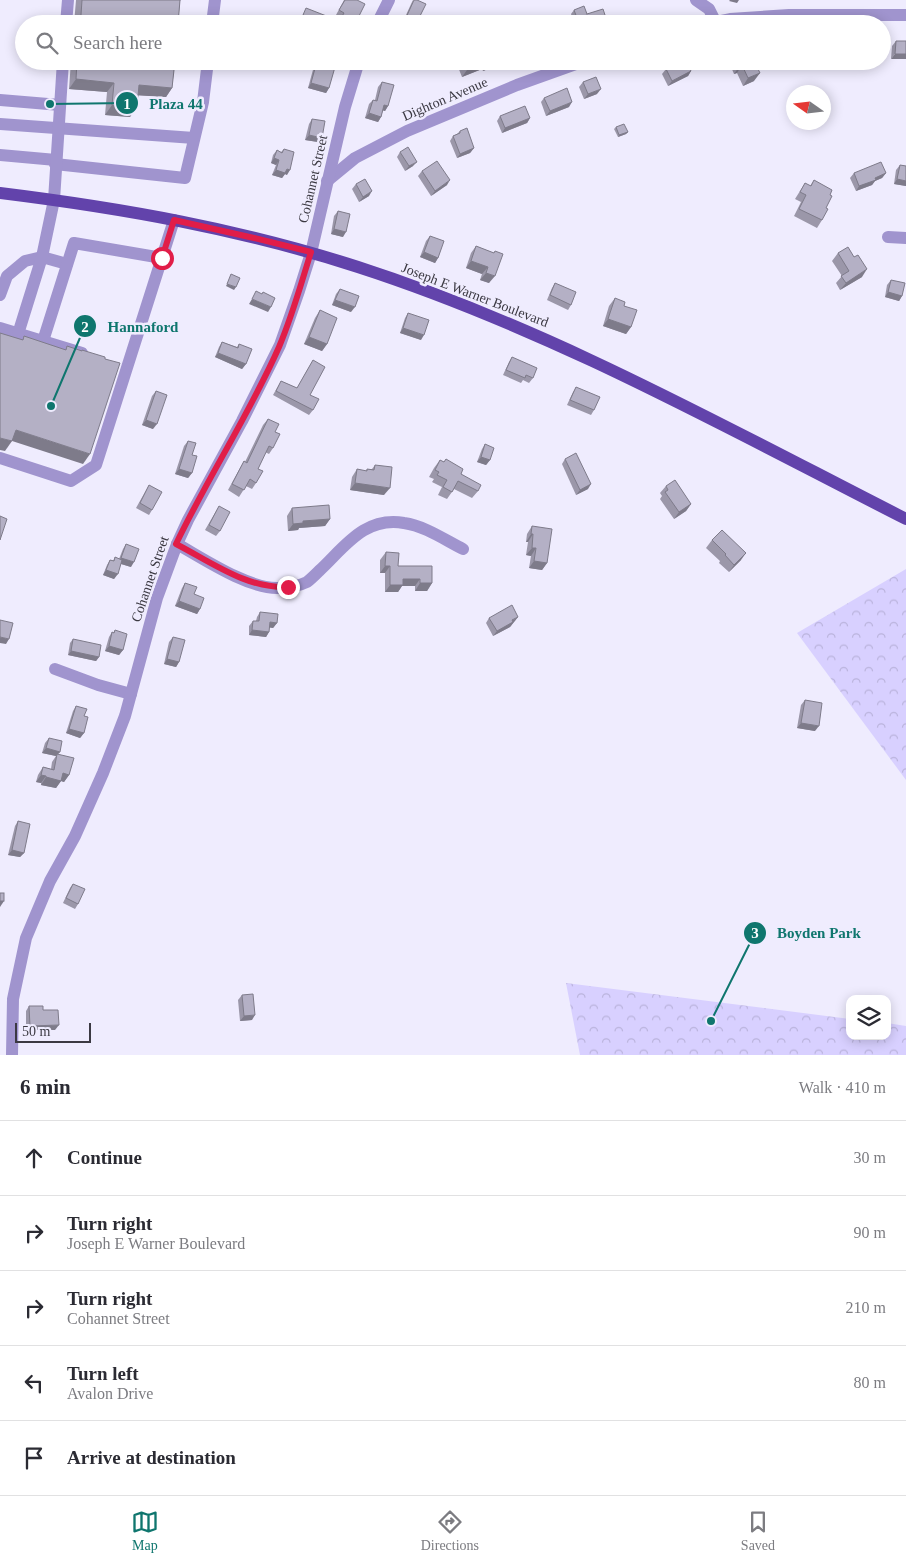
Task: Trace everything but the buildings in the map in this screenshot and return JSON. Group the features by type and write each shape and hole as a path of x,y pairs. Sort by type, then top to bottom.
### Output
{"main road":[{"name":"Joseph E Warner Boulevard","path":"0,194 132,212 254,238 311,252 430,292 521,328 577,353 906,519"}],"street":[{"path":"67,15 68,0"},
{"path":"213,15 215,0"},
{"path":"382,15 390,0"},
{"path":"696,0 709,9 710,15"},
{"path":"789,15 906,15"},
{"path":"18,334 42,257 54,200 62,70"},
{"path":"0,154 185,178 202,102 207,70"},
{"name":"Cohannet Street","path":"12,1055 13,999 26,938 47,888 75,836 103,773 125,716 157,598 176,544 280,345 311,252 345,107 356,70"},
{"name":"Dighton Avenue","path":"327,181 356,158 407,130 559,70"},
{"path":"0,100 60,105"},
{"path":"0,124 194,138"},
{"path":"0,458 71,481 96,465 123,366 174,220"},
{"path":"888,237 906,238"},
{"path":"43,341 74,243 162,258"},
{"path":"0,295 7,276 25,261 42,257 68,264"},
{"path":"0,328 90,356"},
{"path":"176,544 235,576 260,586 276,588 307,582 347,542 365,528 383,522 402,522 417,526 463,549"},
{"path":"55,669 98,685 131,694"}],"green space":[{"path":"906,569 906,780 797,633"},
{"path":"566,983 846,1018 846,1040 891,1040 891,1024 906,1026 906,1055 580,1055"}],"place":[{"name":"Plaza 44","path":"50,104"},
{"name":"Hannaford","path":"51,406"},
{"name":"Boyden Park","path":"711,1021"}],"route":[{"path":"162,258 174,220 311,252 280,345 176,544 235,576 260,586 288,587"}]}
